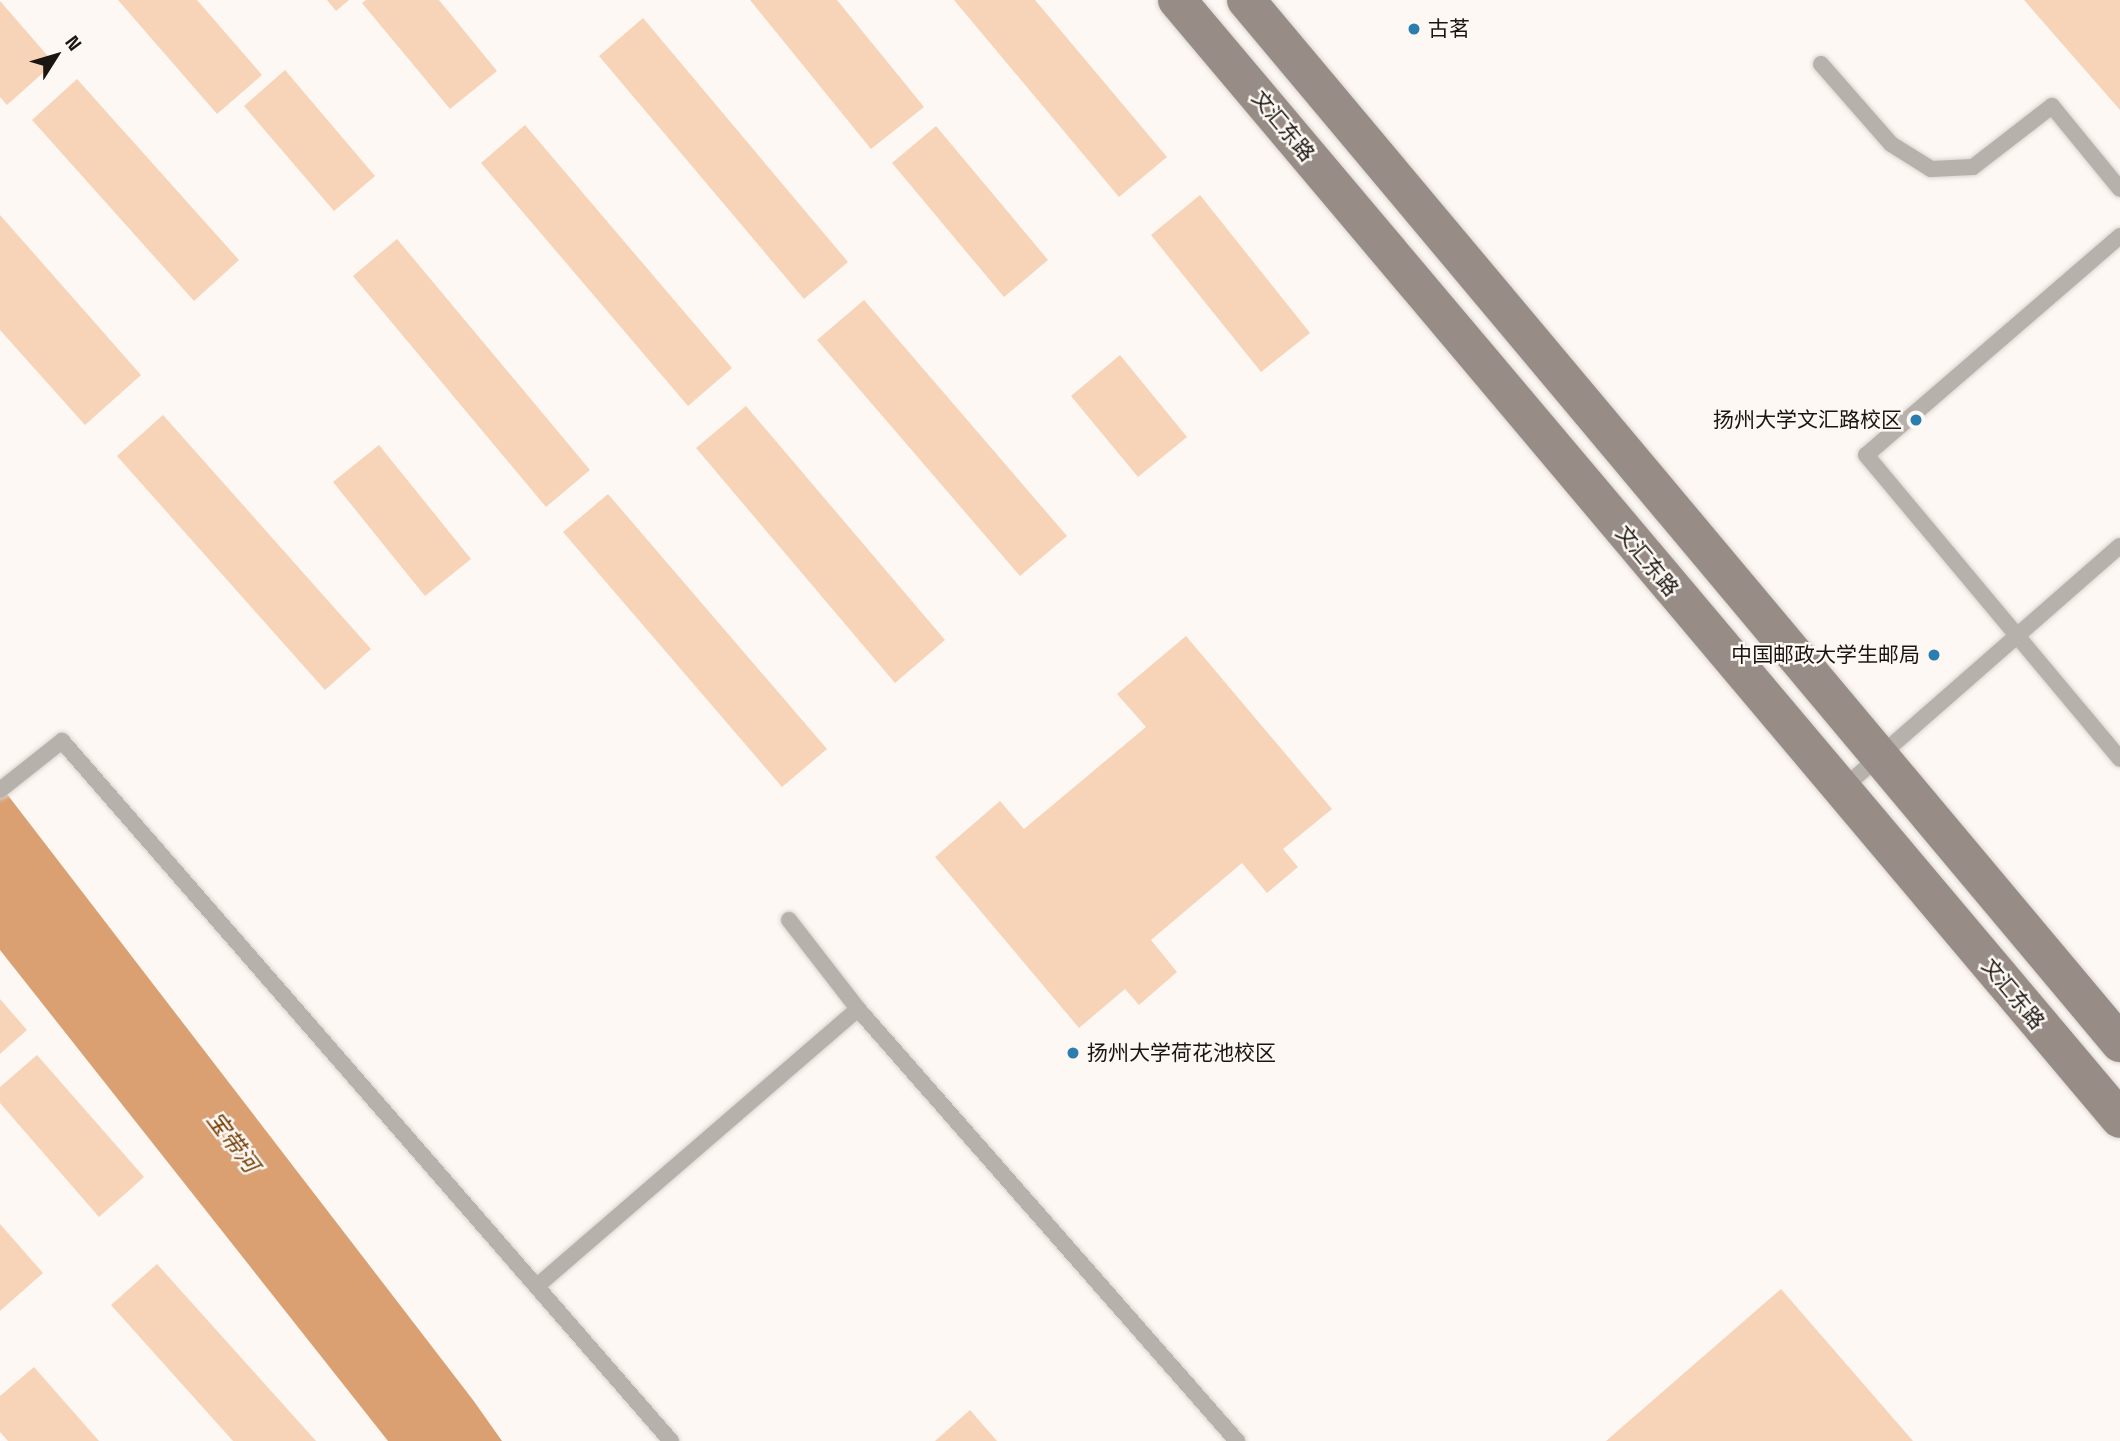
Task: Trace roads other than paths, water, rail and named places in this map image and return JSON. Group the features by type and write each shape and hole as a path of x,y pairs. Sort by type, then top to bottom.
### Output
{"main road":[{"name":"文汇东路","path":"1177,0 1840,791 2120,1119"},
{"path":"1246,0 2120,1044"}],"lane":[{"path":"1821,64 1891,144 1931,169 1973,167 2052,106 2120,189"},
{"path":"2120,236 1866,455 2120,759"},
{"path":"1840,791 2120,546"},
{"path":"4,787 62,741 671,1441"},
{"path":"789,920 858,1009 1237,1441"},
{"path":"537,1286 858,1009"}],"water":[{"name":"宝带河","path":"0,785 502,1441 388,1441 0,950"}],"place":[{"name":"古茗","path":"1414,29"},
{"name":"扬州大学文汇路校区","path":"1916,420"},
{"name":"中国邮政大学生邮局","path":"1934,655"},
{"name":"扬州大学荷花池校区","path":"1073,1053"}]}
